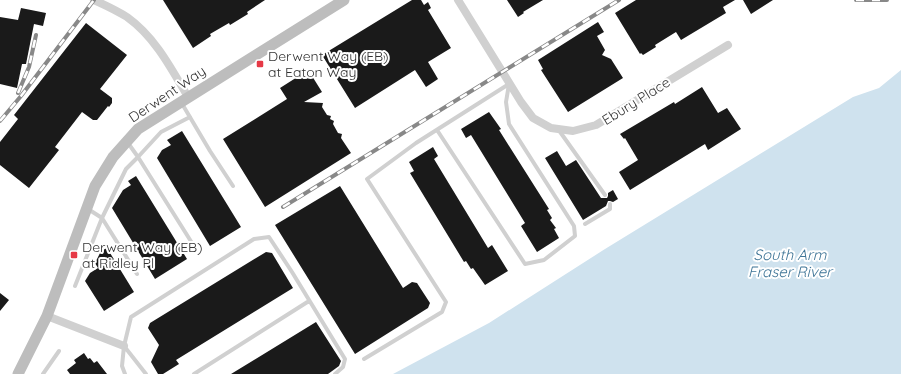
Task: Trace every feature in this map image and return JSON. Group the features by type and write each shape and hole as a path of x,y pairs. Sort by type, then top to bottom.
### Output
{"street":[{"path":"94,0 128,18 146,35 162,54 184,99"},
{"name":"Derwent Way","path":"18,374 47,316 95,186 113,157 138,130 184,99 344,0"},
{"name":"Ebury Place","path":"458,0 520,102 533,118 551,128 572,131 596,126 728,45"},
{"path":"47,316 124,346"}],"lane":[{"path":"364,360 442,312 446,302 367,178 416,143 509,84"},
{"path":"437,130 525,264 544,260 575,236 574,226 509,124 506,102 509,84"},
{"path":"184,99 190,116 233,186"},
{"path":"75,286 102,218 126,169 161,132 190,116"},
{"path":"558,129 605,195"},
{"path":"127,141 192,243"},
{"path":"585,224 610,209 610,204"},
{"path":"87,208 102,218 137,274"},
{"path":"126,374 122,366 124,346 131,317 254,239 269,237 345,360 343,367 335,374"},
{"path":"194,374 309,301"},
{"path":"124,346 146,374"},
{"path":"43,374 58,351"}],"water":[{"name":"South Arm Fraser River","path":"901,70 901,374 393,374 489,323 605,249 853,97 879,88"}],"building":[{"path":"163,0 265,0 247,12 248,14 230,25 229,23 210,34 211,36 193,48"},
{"path":"412,0 421,0 424,5 428,2 431,8 428,10 451,48 428,62 438,79 426,87 415,70 355,108 322,55"},
{"path":"507,0 543,0 523,12 524,13 518,17"},
{"path":"636,0 735,0 723,7 726,13 681,40 676,32 655,45 656,47 643,55 641,53 640,54 615,13"},
{"path":"743,0 773,0 751,14"},
{"path":"21,8 46,13 43,26 34,24 26,64 22,64 17,88 0,84 0,17 18,20"},
{"path":"598,22 604,32 597,36 605,50 602,55 611,59 623,78 568,112 541,70 543,69 538,60"},
{"path":"86,23 127,55 100,89 112,98 112,103 97,120 93,120 82,112 55,147 59,150 29,188 0,165 0,142 18,119 14,115"},
{"path":"302,74 306,79 312,76 322,92 304,102 323,103 322,107 327,115 331,116 330,119 334,121 333,124 338,133 342,134 341,138 351,153 265,207 223,139 287,99 280,88"},
{"path":"702,87 718,113 727,108 741,129 708,150 705,144 630,190 619,172 638,160 625,138 624,139 620,134 674,102 675,104"},
{"path":"489,112 501,129 499,130 549,209 547,210 552,218 550,220 556,228 554,229 559,238 537,252 521,226 525,223 471,135 466,138 461,129"},
{"path":"182,131 241,227 210,246 157,158 162,150 171,145 167,140"},
{"path":"433,147 438,156 434,159 488,248 492,245 508,271 485,285 473,268 471,269 466,261 464,262 410,173 414,171 409,162"},
{"path":"557,151 566,166 576,160 601,198 607,198 608,193 613,190 618,199 613,202 608,201 606,206 583,220 545,158"},
{"path":"136,176 187,259 155,279 112,208 123,190 131,185 128,181"},
{"path":"340,186 403,288 412,282 417,283 430,303 428,308 355,354 275,225"},
{"path":"107,248 134,292 104,311 85,281 90,273 98,268 95,263 101,251"},
{"path":"266,252 272,253 293,288 176,360 179,364 163,374 158,374 151,362 159,345 148,328 150,323"},
{"path":"0,293 9,300 0,311"},
{"path":"316,322 341,361 339,366 328,374 231,374"},
{"path":"84,353 88,359 90,358 94,363 97,361 107,374 70,374 67,370 76,363 74,360"}],"railway":[{"path":"0,121 21,96 94,0"},
{"path":"283,207 619,0"},
{"path":"856,0 887,0"},
{"path":"18,93 29,67 36,35"}],"place":[{"name":"Derwent Way (EB) at Eaton Way","path":"260,64"},
{"name":"Derwent Way (EB) at Ridley Pl","path":"74,255"}]}
